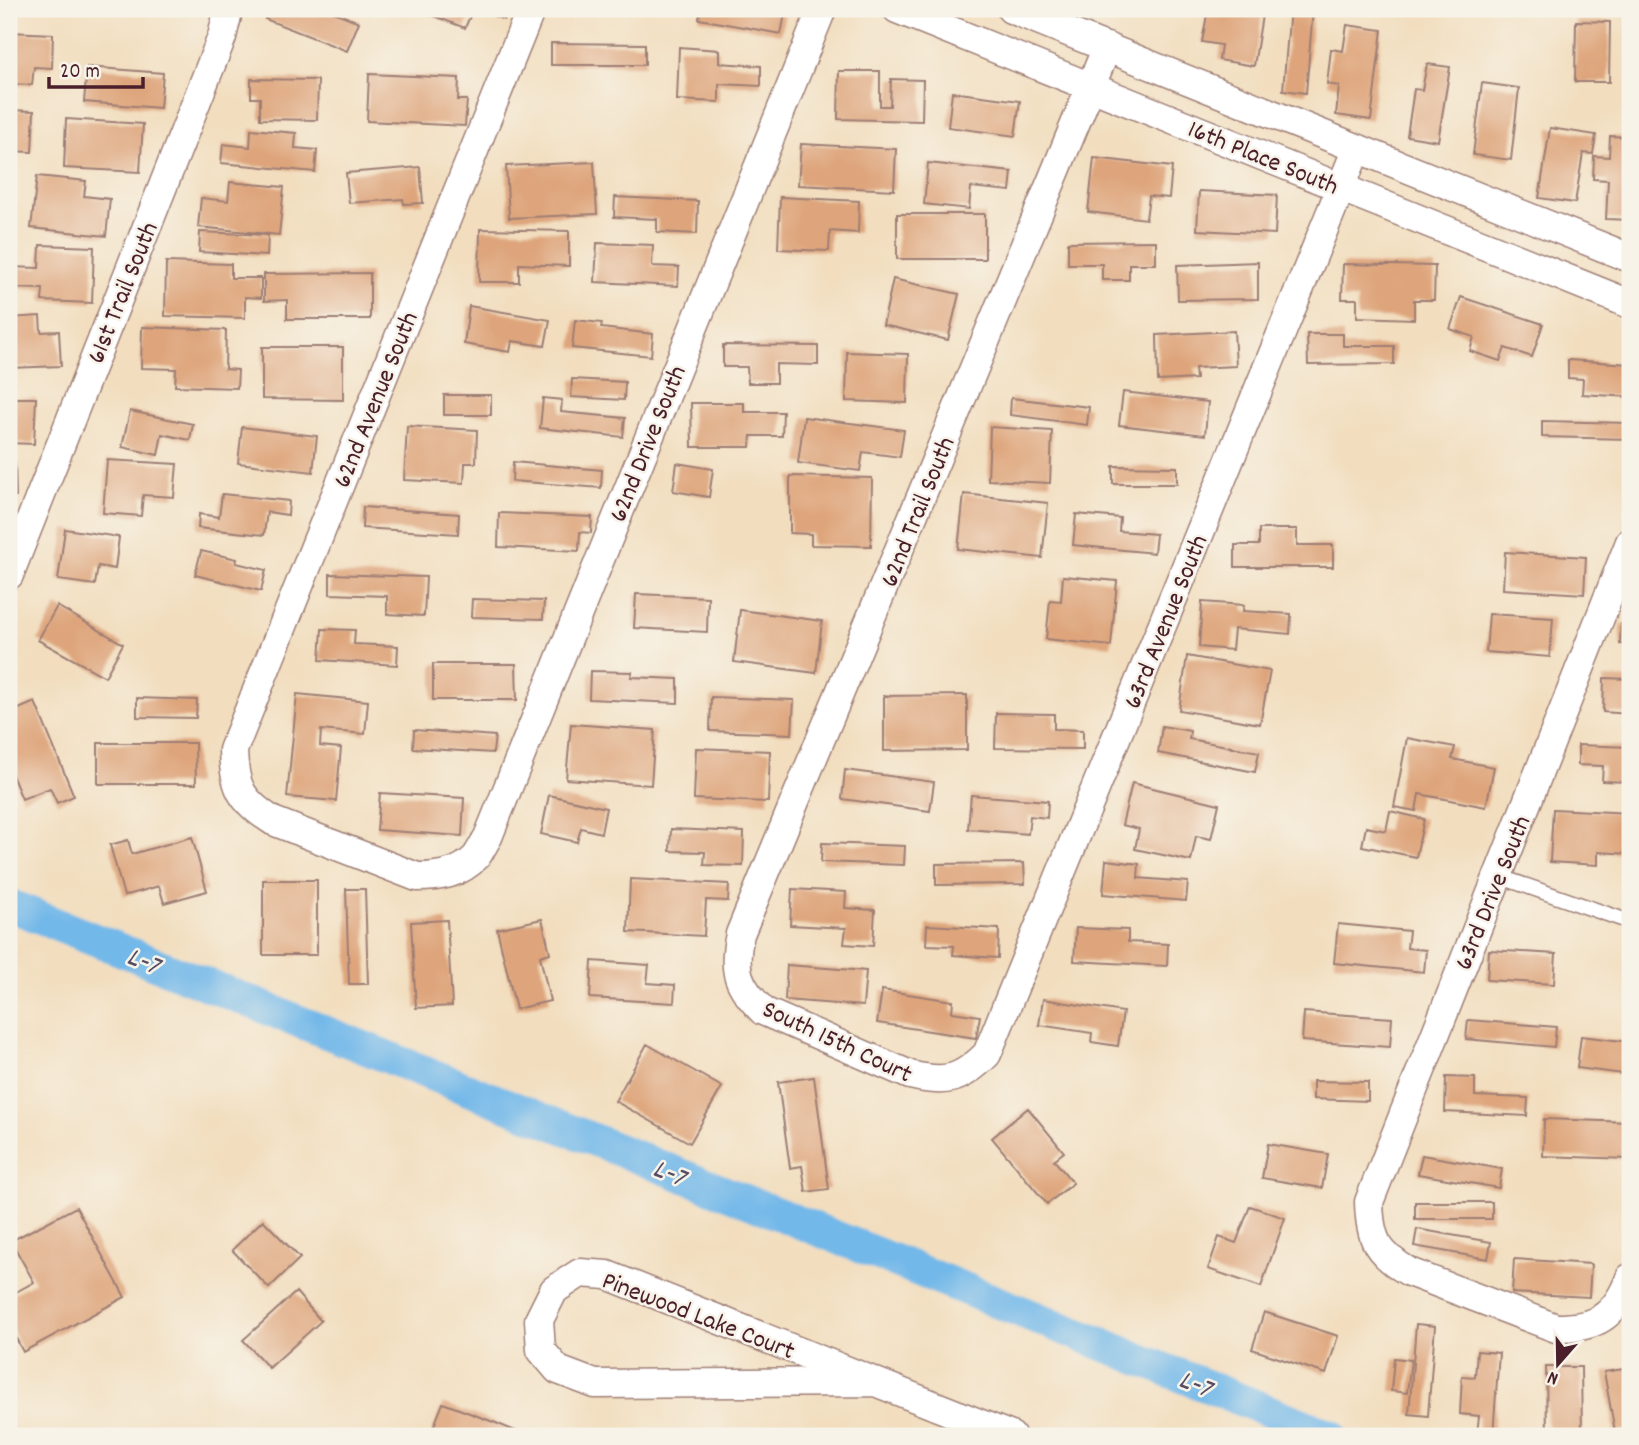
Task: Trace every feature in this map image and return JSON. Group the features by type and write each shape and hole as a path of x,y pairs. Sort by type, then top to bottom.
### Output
{"street":[{"name":"61st Trail South","path":"9,575 222,37 226,9"},
{"name":"62nd Avenue South","path":"459,870 439,877 417,877 273,821 254,809 240,792 233,772 233,750 531,9"},
{"name":"62nd Drive South","path":"459,870 476,857 488,837 822,9"},
{"name":"16th Place South","path":"897,9 1630,304"},
{"name":"16th Place South","path":"1012,9 1630,258"},
{"name":"62nd Trail South","path":"738,976 736,955 740,934 1107,47"},
{"name":"63rd Avenue South","path":"952,1078 972,1069 987,1054 1357,148"},
{"name":"63rd Drive South","path":"1630,542 1369,1202 1369,1224 1376,1244 1390,1261 1409,1272 1556,1328 1577,1328 1598,1321 1614,1307 1630,1278"},
{"name":"South 15th Court","path":"738,976 748,996 763,1011 910,1075 931,1080 952,1078"},
{"name":"Pinewood Lake Court","path":"873,1381 596,1384 558,1370 541,1350 539,1320 554,1290 580,1272 607,1275 873,1381 1011,1436"}],"lane":[{"path":"1498,876 1630,922"}],"building":[{"path":"269,9 326,9 359,22 347,51 265,19"},
{"path":"427,9 473,9 465,28 426,13"},
{"path":"476,9 509,9 504,20"},
{"path":"701,9 786,9 781,34 699,19"},
{"path":"1078,9 1097,9 1095,18 1076,13"},
{"path":"1208,9 1263,9 1254,66 1219,60 1221,45 1202,42"},
{"path":"1290,9 1313,9 1306,93 1283,90"},
{"path":"1576,21 1610,22 1609,82 1575,82"},
{"path":"1347,25 1382,30 1371,120 1336,115 1339,86 1327,84 1331,49 1343,51"},
{"path":"9,32 53,34 52,68 34,67 32,85 9,84"},
{"path":"551,43 645,44 645,65 551,65"},
{"path":"679,47 719,50 719,63 761,66 761,86 719,84 719,102 677,100"},
{"path":"1427,64 1450,67 1438,141 1407,136 1414,89 1422,90"},
{"path":"87,67 163,73 160,108 84,102"},
{"path":"839,71 880,71 880,106 890,106 891,79 923,80 922,121 838,119"},
{"path":"369,74 459,78 458,100 467,100 465,126 367,121"},
{"path":"251,79 318,80 317,120 260,119 260,98 251,98"},
{"path":"1482,83 1519,88 1511,160 1473,155"},
{"path":"952,92 1020,101 1015,136 948,127"},
{"path":"9,110 34,111 32,152 9,151"},
{"path":"66,119 143,124 140,172 64,168"},
{"path":"1550,128 1596,135 1593,154 1583,153 1575,203 1539,198"},
{"path":"251,129 296,133 295,148 317,150 315,172 221,163 223,144 250,147"},
{"path":"1610,136 1630,137 1630,220 1606,219 1608,180 1593,179 1594,156 1609,157"},
{"path":"801,144 896,149 894,190 798,185"},
{"path":"1094,158 1172,167 1169,198 1149,196 1146,219 1088,212"},
{"path":"594,162 597,214 509,218 506,166"},
{"path":"928,163 1012,172 1010,191 971,187 969,209 924,204"},
{"path":"420,167 423,203 404,204 403,199 349,203 346,173"},
{"path":"37,176 86,181 84,196 110,199 106,236 31,228"},
{"path":"230,182 284,187 279,235 198,227 201,198 228,201"},
{"path":"1199,191 1277,195 1275,234 1197,230"},
{"path":"615,197 698,201 697,234 657,232 657,219 614,217"},
{"path":"780,197 859,201 858,233 830,231 829,251 778,249"},
{"path":"897,214 985,214 985,259 897,259"},
{"path":"480,229 569,231 569,266 519,264 519,282 479,282"},
{"path":"200,232 268,235 267,256 199,252"},
{"path":"1156,241 1156,264 1129,264 1129,280 1102,280 1102,264 1068,264 1068,242"},
{"path":"597,243 653,245 652,266 679,267 678,286 595,282"},
{"path":"40,245 94,247 92,303 42,301 43,289 9,288 9,267 39,268"},
{"path":"166,262 231,264 231,278 261,278 261,298 245,297 245,318 165,316"},
{"path":"1258,262 1258,299 1178,300 1177,265"},
{"path":"1343,264 1435,266 1434,300 1414,300 1414,319 1357,317 1357,299 1342,299"},
{"path":"370,273 370,319 287,319 287,300 264,301 264,274"},
{"path":"893,279 959,294 948,340 883,325"},
{"path":"1461,297 1543,324 1532,357 1505,348 1500,361 1470,351 1474,337 1450,329"},
{"path":"469,306 550,320 545,346 512,341 510,352 464,344"},
{"path":"40,316 41,332 59,331 61,366 9,368 9,318"},
{"path":"575,320 602,323 601,328 653,334 651,356 572,348"},
{"path":"142,327 226,330 225,369 238,370 237,388 175,386 176,369 141,368"},
{"path":"1234,331 1236,366 1195,368 1196,379 1158,381 1157,335"},
{"path":"1307,334 1343,334 1343,346 1394,346 1394,364 1308,365"},
{"path":"723,345 818,346 818,365 776,364 776,383 748,383 747,367 723,367"},
{"path":"262,347 343,347 343,400 262,399"},
{"path":"847,352 908,354 907,403 846,401"},
{"path":"1568,360 1630,364 1630,397 1582,394 1583,379 1568,378"},
{"path":"572,379 625,382 624,400 571,397"},
{"path":"1123,392 1208,402 1205,435 1119,425"},
{"path":"444,395 491,395 491,415 444,415"},
{"path":"9,398 36,398 34,444 9,443"},
{"path":"543,398 562,400 561,412 625,418 623,437 540,428"},
{"path":"1011,398 1089,407 1087,425 1010,415"},
{"path":"691,403 744,403 744,412 783,412 782,436 751,436 750,447 692,447"},
{"path":"130,411 193,424 190,440 162,434 158,455 122,447"},
{"path":"804,417 904,430 900,457 863,452 860,471 798,463"},
{"path":"1542,421 1630,423 1630,439 1542,437"},
{"path":"407,426 477,430 476,463 465,463 464,483 404,480"},
{"path":"242,427 317,436 313,472 238,463"},
{"path":"990,427 1052,431 1050,483 988,480"},
{"path":"107,460 177,464 174,497 143,495 141,516 103,513"},
{"path":"9,462 15,462 16,497 9,498"},
{"path":"513,462 602,470 601,488 512,481"},
{"path":"677,463 713,469 709,497 673,491"},
{"path":"1113,466 1177,467 1177,484 1113,484"},
{"path":"790,476 872,478 871,546 811,545 811,534 790,533"},
{"path":"222,494 289,501 288,515 267,512 264,535 198,528 199,514 219,517"},
{"path":"964,494 1048,503 1042,558 958,549"},
{"path":"363,507 459,514 458,534 362,528"},
{"path":"499,513 592,517 591,533 580,532 579,551 498,547"},
{"path":"1076,514 1120,518 1119,531 1156,534 1154,553 1073,545"},
{"path":"65,529 119,537 115,569 98,566 95,585 58,580"},
{"path":"1259,529 1297,529 1297,545 1333,545 1333,567 1235,567 1235,545 1259,545"},
{"path":"201,551 237,559 236,563 266,570 261,591 195,575"},
{"path":"1505,552 1586,557 1584,594 1503,589"},
{"path":"330,574 426,577 424,616 387,614 387,596 330,594"},
{"path":"1063,576 1117,581 1111,646 1046,639 1050,600 1061,601"},
{"path":"636,594 708,597 707,632 634,628"},
{"path":"472,599 544,601 543,619 471,617"},
{"path":"1202,602 1244,605 1243,611 1291,614 1290,634 1234,629 1232,650 1199,647"},
{"path":"57,606 123,644 105,677 38,640"},
{"path":"740,610 822,621 816,673 734,662"},
{"path":"1489,614 1553,618 1550,657 1486,652"},
{"path":"1621,624 1630,625 1630,645 1620,644"},
{"path":"322,629 355,630 354,644 398,646 397,665 320,660"},
{"path":"1187,656 1270,671 1260,724 1179,710"},
{"path":"433,664 516,664 517,700 433,700"},
{"path":"590,671 632,672 631,677 678,679 678,703 589,699"},
{"path":"1604,678 1630,679 1630,714 1603,712"},
{"path":"297,694 368,701 365,734 321,730 320,746 341,748 336,801 287,797"},
{"path":"967,695 967,750 884,751 884,696"},
{"path":"711,697 794,700 792,734 710,731"},
{"path":"137,698 197,700 196,718 137,717"},
{"path":"35,702 74,796 57,803 50,788 22,799 9,768 9,713"},
{"path":"996,713 1054,714 1054,729 1083,730 1083,749 995,748"},
{"path":"571,724 655,730 651,785 566,779"},
{"path":"1162,726 1190,731 1189,739 1259,752 1255,772 1158,753"},
{"path":"414,730 495,736 493,753 413,748"},
{"path":"1407,738 1455,747 1452,759 1494,767 1486,807 1419,794 1416,811 1394,807"},
{"path":"98,743 195,743 196,784 98,784"},
{"path":"1578,745 1630,747 1630,782 1602,781 1603,766 1578,765"},
{"path":"696,748 770,751 768,802 694,799"},
{"path":"845,770 934,782 930,811 842,799"},
{"path":"1132,783 1219,804 1211,839 1196,836 1191,861 1135,849 1139,829 1122,825"},
{"path":"380,793 464,798 462,836 377,830"},
{"path":"549,795 606,808 601,833 581,828 577,842 541,834"},
{"path":"971,795 1048,801 1047,818 1030,816 1028,834 968,829"},
{"path":"1553,809 1630,813 1630,854 1598,852 1598,865 1550,862"},
{"path":"1390,811 1424,819 1416,857 1362,846 1366,827 1386,831"},
{"path":"671,829 744,832 743,866 704,865 705,852 670,851"},
{"path":"192,837 207,891 164,903 159,886 124,896 110,845 128,840 132,854"},
{"path":"822,843 905,846 904,865 821,862"},
{"path":"1106,860 1139,864 1138,878 1188,882 1186,901 1103,894"},
{"path":"1024,863 1025,884 936,885 936,864"},
{"path":"630,879 729,884 728,901 706,900 704,936 628,932"},
{"path":"263,880 317,880 317,955 263,955"},
{"path":"346,889 365,889 368,984 349,984"},
{"path":"792,889 846,892 845,908 875,910 873,946 844,944 846,928 790,925"},
{"path":"542,919 550,953 540,956 550,1001 516,1009 497,929"},
{"path":"447,920 452,1006 416,1008 411,922"},
{"path":"1338,924 1409,931 1407,948 1426,950 1424,972 1334,963"},
{"path":"927,925 999,929 998,958 953,955 954,946 926,945"},
{"path":"1076,928 1128,930 1128,942 1168,944 1167,966 1074,961"},
{"path":"1489,950 1556,954 1554,984 1487,980"},
{"path":"592,961 649,965 647,983 675,985 674,1003 590,998"},
{"path":"787,965 866,971 863,1006 785,1000"},
{"path":"882,990 953,1001 952,1012 980,1016 976,1038 877,1023"},
{"path":"1043,999 1123,1012 1118,1046 1091,1042 1092,1033 1039,1025"},
{"path":"1304,1012 1392,1018 1390,1047 1302,1041"},
{"path":"1468,1020 1556,1027 1554,1047 1466,1039"},
{"path":"1581,1036 1630,1042 1630,1075 1577,1068"},
{"path":"647,1044 722,1087 690,1143 615,1101"},
{"path":"814,1077 829,1189 806,1192 802,1166 790,1168 778,1082"},
{"path":"1446,1077 1475,1078 1475,1096 1528,1098 1527,1116 1445,1112"},
{"path":"1313,1081 1368,1082 1368,1101 1313,1099"},
{"path":"1028,1108 1064,1152 1054,1160 1073,1183 1047,1204 992,1138"},
{"path":"1544,1119 1630,1122 1630,1159 1543,1156"},
{"path":"1268,1144 1328,1154 1322,1188 1262,1178"},
{"path":"1422,1155 1502,1169 1499,1188 1418,1174"},
{"path":"1415,1202 1492,1202 1492,1219 1415,1219"},
{"path":"1250,1206 1285,1218 1261,1287 1208,1269 1219,1237 1236,1243"},
{"path":"76,1207 125,1297 23,1352 9,1324 9,1296 34,1282 11,1241"},
{"path":"263,1220 300,1258 269,1288 232,1250"},
{"path":"1417,1229 1491,1242 1488,1259 1414,1246"},
{"path":"1514,1259 1591,1264 1589,1297 1512,1293"},
{"path":"296,1292 321,1321 269,1368 243,1340"},
{"path":"1264,1312 1338,1336 1326,1374 1252,1349"},
{"path":"1416,1324 1435,1326 1428,1416 1409,1414"},
{"path":"1477,1351 1499,1353 1493,1435 1477,1434 1479,1416 1460,1414 1462,1376 1475,1377"},
{"path":"1394,1358 1411,1360 1407,1393 1391,1391"},
{"path":"1546,1367 1581,1367 1582,1436 1547,1436"},
{"path":"1630,1368 1630,1430 1615,1432 1604,1372"},
{"path":"443,1403 496,1423 527,1436 430,1436"}],"waterway":[{"name":"L-7","path":"9,905 1331,1436"}]}
